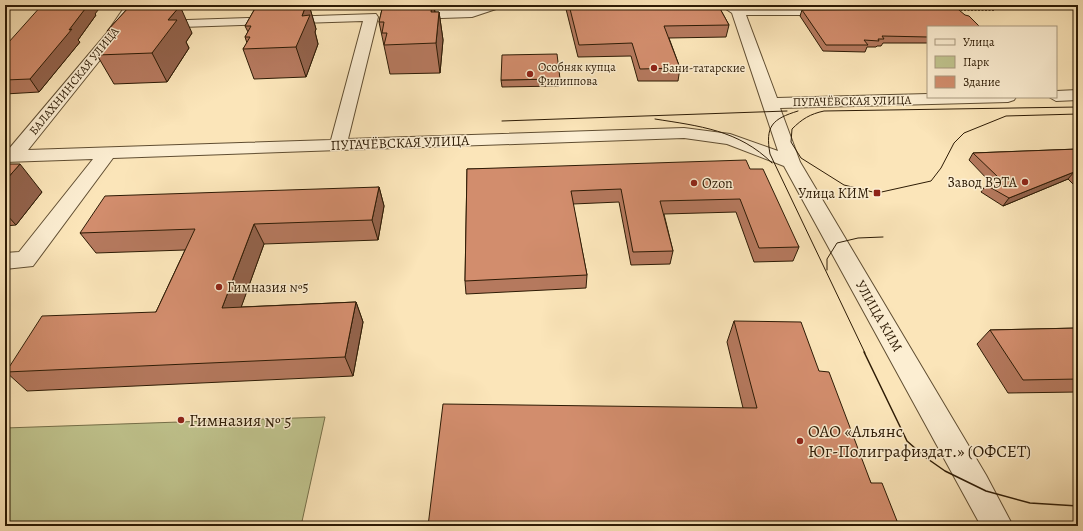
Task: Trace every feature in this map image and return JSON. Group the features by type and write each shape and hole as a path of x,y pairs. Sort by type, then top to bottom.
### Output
{"street":[{"name":"БАЛАХНИНСКАЯ УЛИЦА","path":"9,156 111,37 133,5"},
{"path":"150,26 472,12 494,5"},
{"path":"732,8 846,10"},
{"name":"УЛИЦА КИМ","path":"732,8 791,162 998,526"},
{"path":"338,145 371,16"},
{"path":"1057,96 1078,95"},
{"name":"ПУГАЧЁВСКАЯ УЛИЦА","path":"769,103 968,98"},
{"name":"ПУГАЧЁВСКАЯ УЛИЦА","path":"9,156 684,133 730,139 791,162"},
{"path":"5,261 25,260 108,152"}],"path":[{"path":"954,10 994,10 993,5"}],"green space":[{"path":"325,417 301,526 5,526 5,428"}],"building":[{"path":"42,5 88,5 69,30 72,29 30,79 5,80 5,43 8,43"},
{"path":"257,5 306,5 302,16 310,15 296,47 243,49 250,37 245,37 251,26 245,26"},
{"path":"383,5 432,5 431,12 439,12 436,43 384,45 387,33 382,33 384,22 379,22"},
{"path":"569,5 718,5 729,25 664,26 680,68 640,69 632,43 579,45"},
{"path":"949,5 953,5 965,15 969,16 979,26 927,26 927,37 882,36 884,39 878,39 879,41 864,40 868,45 826,45 802,10 941,9 948,7"},
{"path":"180,6 168,20 177,20 152,53 97,55 108,42 103,43 114,31 107,31 129,7"},
{"name":"Особняк купца Филиппова","path":"557,54 560,79 501,80 502,55"},
{"name":"Завод ВЭТА","path":"1078,149 1078,176 1074,172 1009,198 986,185 999,178 973,153"},
{"path":"746,160 750,169 763,169 799,247 759,248 740,199 660,201 673,251 633,252 621,189 571,191 587,275 465,281 467,169"},
{"path":"5,164 20,164 5,181"},
{"path":"379,187 372,220 254,224 222,308 356,302 345,357 6,372 42,316 156,312 195,229 80,233 105,196"},
{"path":"734,321 801,322 819,371 829,372 871,483 882,483 899,526 428,526 443,404 757,408"},
{"path":"1078,328 1078,379 1023,380 990,330"}],"tram line":[{"path":"1078,107 824,111 810,115 796,125 792,129 791,142 801,158 844,185 877,193 931,181 941,168 954,143 964,133 1006,116 1078,114"},
{"path":"502,121 787,111"},
{"path":"798,111 782,117 772,125 769,137 770,154 865,353"},
{"path":"655,119 703,127 732,136 746,143 772,163"},
{"path":"827,270 827,259 837,243 858,238 883,237"},
{"path":"864,352 907,441 925,457 945,471 986,491 1030,503 1078,506"}],"place":[{"name":"Бани-татарские","path":"654,68"},
{"name":"Особняк купца Филиппова","path":"530,74"},
{"name":"Завод ВЭТА","path":"1025,182"},
{"name":"Ozon","path":"694,183"},
{"name":"Улица КИМ","path":"877,193"},
{"name":"Гимназия №5","path":"219,287"},
{"name":"Гимназия № 5","path":"181,420"},
{"name":"ОАО «Альянс Юг-Полиграфиздат.» (ОФСЕТ)","path":"800,441"}]}
